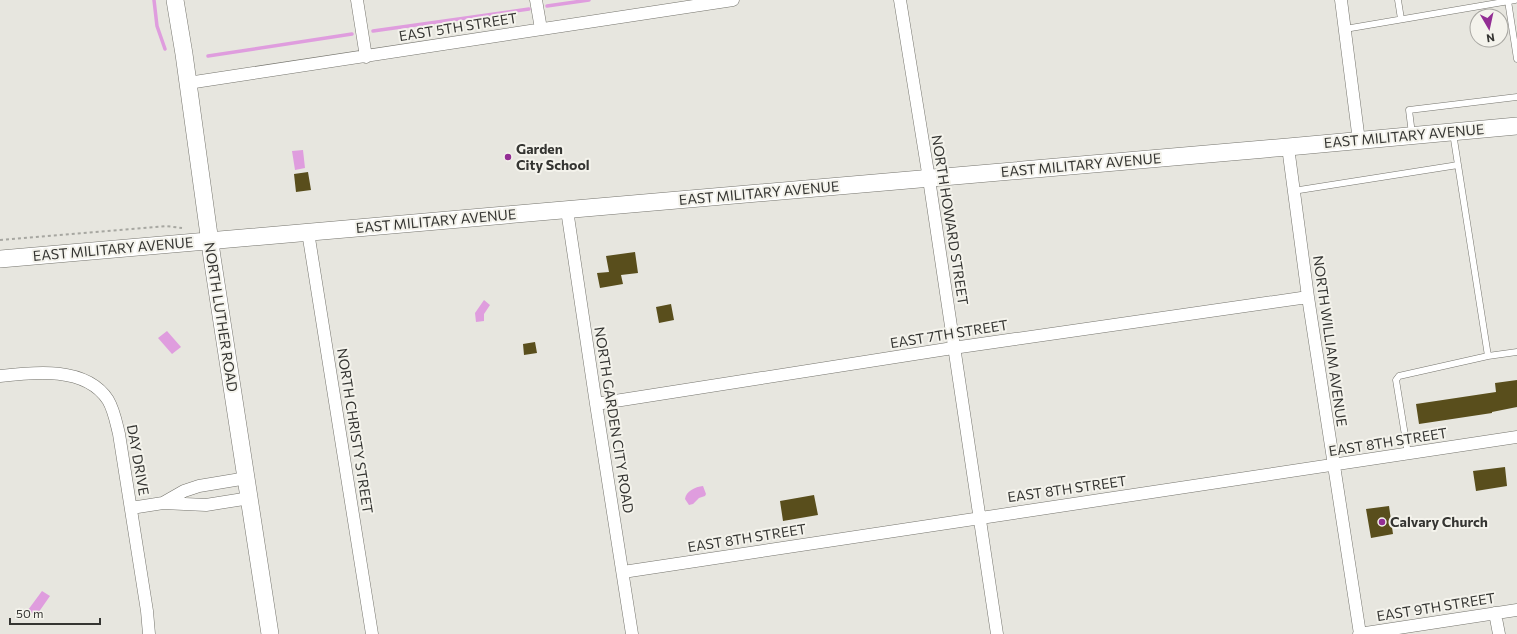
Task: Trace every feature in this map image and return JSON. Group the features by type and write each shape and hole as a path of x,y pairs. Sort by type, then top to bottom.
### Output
{"main road":[{"name":"NORTH LUTHER ROAD","path":"176,0 208,233 270,634"},
{"name":"EAST MILITARY AVENUE","path":"0,259 208,233 308,232 929,179 1517,126"}],"street":[{"path":"357,0 366,56"},
{"path":"536,0 541,29"},
{"name":"EAST 5TH STREET","path":"188,83 733,0"},
{"name":"NORTH HOWARD STREET","path":"900,0 929,179 997,634"},
{"path":"1341,0 1359,141"},
{"name":"NORTH WILLIAM AVENUE","path":"1288,147 1308,297 1360,634"},
{"name":"NORTH GARDEN CITY ROAD","path":"567,210 632,634"},
{"name":"NORTH CHRISTY STREET","path":"308,232 372,634"},
{"name":"EAST 7TH STREET","path":"596,404 954,348 1308,297"},
{"name":"DAY DRIVE","path":"4,376 50,374 81,378 92,383 108,400 115,416 131,508 147,611 149,634"},
{"name":"EAST 8TH STREET","path":"622,572 1517,437"},
{"path":"163,503 184,491 199,486 247,478"},
{"path":"131,508 163,503 206,505 250,498"},
{"name":"EAST 9TH STREET","path":"1360,634 1517,610"},
{"path":"1496,613 1499,634"}],"lane":[{"path":"1398,0 1401,19"},
{"path":"1345,29 1511,1 1517,59"},
{"path":"1412,135 1409,110 1517,97"},
{"path":"1453,131 1488,356"},
{"path":"1294,191 1458,165"},
{"path":"1408,454 1396,380 1399,376 1488,356 1517,352"}],"path":[{"path":"0,240 166,226 187,228 208,233"}],"shaded area":[{"path":"303,150 305,168 295,170 292,151"},
{"path":"484,300 490,305 484,314 484,321 476,322 475,313"},
{"path":"167,331 181,347 172,354 158,338"},
{"path":"703,486 706,494 705,496 689,505 685,499 687,494 694,488"},
{"path":"42,591 50,596 36,616 28,610"}],"building":[{"path":"308,172 311,190 296,192 294,174"},
{"path":"635,252 638,273 621,275 623,284 600,288 597,273 609,272 606,256"},
{"path":"671,304 674,320 659,323 656,307"},
{"path":"535,342 537,353 524,355 523,344"},
{"path":"1517,380 1517,407 1492,413 1419,424 1416,404 1496,392 1495,383"},
{"path":"1505,467 1507,486 1476,491 1473,471"},
{"path":"814,495 818,515 783,521 780,501"},
{"path":"1389,506 1393,534 1371,538 1366,509"}],"waterway":[{"path":"154,0 157,26 165,49"},
{"path":"547,6 589,0"},
{"path":"373,31 529,9"},
{"path":"208,56 352,34"}],"place":[{"name":"Garden City School","path":"508,157"},
{"name":"Calvary Church","path":"1382,522"}]}
